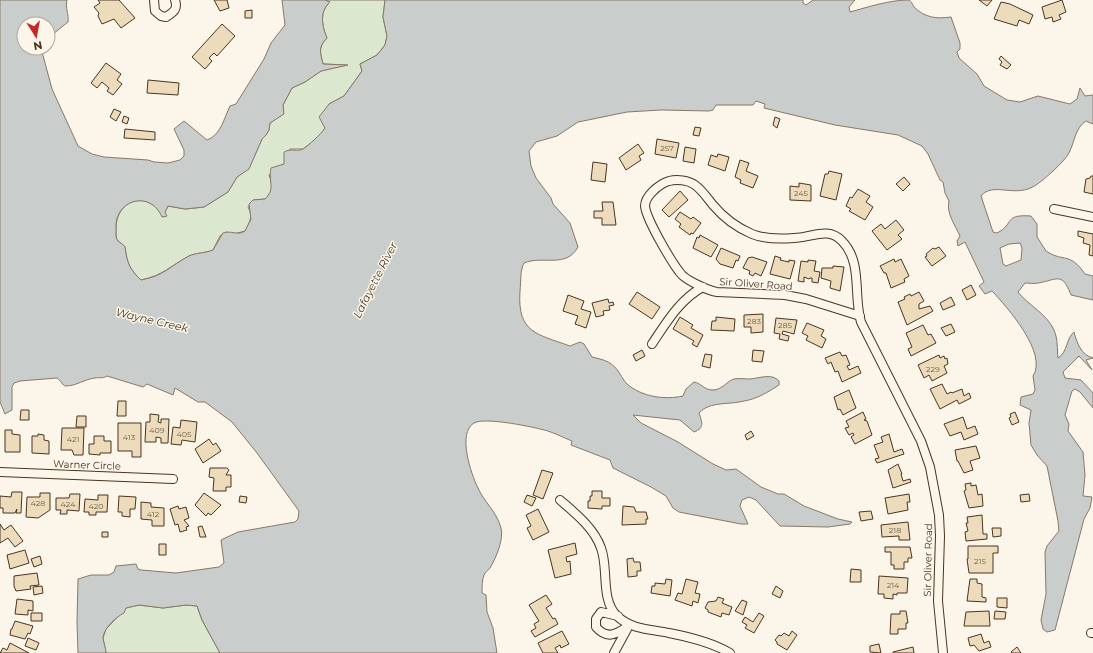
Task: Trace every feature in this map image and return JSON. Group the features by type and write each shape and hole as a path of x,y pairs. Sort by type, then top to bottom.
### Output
{"street":[{"path":"154,0 155,11 161,16 166,16 175,10 177,7 175,0"},
{"name":"Sir Oliver Road","path":"860,316 806,299 785,295 717,292 703,288 683,276 679,271 651,226 646,212 646,200 654,190 668,181 681,180 696,186 725,216 752,234 770,237 794,238 824,233 837,237 848,248 852,257 860,316 918,434 930,467 939,515 940,536 938,601 943,653"},
{"path":"1054,208 1093,217"},
{"path":"652,344 685,299 693,292 703,288"},
{"name":"Warner Circle","path":"0,472 172,479"},
{"path":"560,500 574,512 597,538 604,560 609,601 618,616 630,625 692,638 711,644 730,653"},
{"path":"618,616 601,612 596,619 596,627 606,635 616,636 630,625"},
{"path":"614,653 630,625"}],"green space":[{"path":"325,0 385,0 383,17 387,36 385,45 377,55 360,64 362,71 344,96 329,104 324,124 325,128 320,136 303,149 290,149 284,164 269,175 272,185 270,194 265,199 253,200 248,207 250,219 245,231 234,234 226,232 220,236 213,250 189,256 156,276 141,280 129,265 125,247 116,238 117,221 120,212 133,202 141,201 149,203 156,208 163,217 166,216 165,212 168,206 185,209 204,207 228,192 237,177 249,168 262,139 269,130 270,123 283,114 283,105 292,88 305,82 321,71 346,65 323,64 320,50 322,44 327,38 322,19 324,10 330,2"},
{"path":"139,605 163,608 186,605 197,606 202,620 220,653 106,653 103,638 106,629 126,608"}],"water":[{"path":"0,0 67,0 66,6 68,22 56,32 56,16 16,16 16,56 43,56 52,89 78,146 92,154 104,157 168,163 180,160 184,156 184,150 174,129 184,121 207,140 212,138 219,130 230,106 236,104 264,59 271,43 285,25 282,0 325,0 330,2 324,10 322,19 327,38 322,44 320,50 323,64 348,65 321,71 305,82 292,88 283,105 284,114 270,123 269,130 262,139 249,169 237,177 228,192 204,207 185,209 168,206 165,212 167,216 162,217 156,208 149,203 142,201 127,205 121,211 117,219 116,238 125,247 129,265 141,280 156,276 189,256 213,250 223,233 239,233 245,231 251,219 249,204 253,200 265,199 270,192 271,168 284,164 284,152 303,149 321,133 325,128 319,117 329,104 344,96 362,71 360,64 377,55 385,45 387,36 383,17 385,0 803,0 803,3 806,5 813,0 855,0 849,7 850,12 886,2 908,0 918,11 927,16 936,18 951,17 960,43 960,49 957,52 959,58 977,74 984,86 1007,100 1020,102 1038,96 1070,104 1077,99 1080,88 1085,96 1093,95 1093,124 1086,121 1082,124 1077,131 1069,153 1049,175 1028,189 1021,191 992,190 981,196 993,232 997,233 1002,230 1013,218 1031,216 1037,224 1037,237 1046,251 1075,262 1085,274 1093,276 1093,300 1071,295 1065,283 1058,279 1036,283 1025,283 1018,292 1051,324 1056,337 1058,358 1064,352 1071,335 1074,332 1078,344 1085,354 1093,358 1086,360 1092,370 1079,356 1063,372 1065,378 1081,380 1093,393 1093,408 1080,392 1075,389 1072,391 1065,415 1069,424 1068,431 1083,452 1085,475 1083,496 1092,497 1090,508 1084,519 1055,630 1047,632 1043,629 1041,620 1046,594 1045,552 1047,546 1059,531 1058,521 1047,466 1037,455 1031,445 1029,423 1031,410 1020,405 1021,397 1033,394 1035,390 1033,376 1036,366 1035,355 1031,343 1016,319 992,291 985,294 979,286 984,282 965,242 958,246 957,241 960,236 950,214 948,205 949,201 945,193 943,182 940,180 928,154 922,146 898,135 835,125 764,108 765,104 756,101 753,105 716,105 713,110 709,111 661,110 627,112 578,122 557,136 536,142 529,151 531,166 536,178 551,198 553,204 570,223 578,247 573,254 567,258 560,260 538,260 524,263 521,273 520,291 522,316 526,324 539,334 570,346 580,342 584,344 592,357 611,364 627,384 647,395 669,398 683,396 686,389 694,382 707,389 716,390 734,379 773,377 779,381 779,385 767,393 749,400 714,405 703,409 699,413 702,422 701,427 694,432 680,420 633,415 641,423 678,442 713,464 726,470 736,469 761,487 778,494 784,494 804,506 838,519 852,522 850,524 828,527 780,526 756,500 749,497 742,500 740,506 748,524 679,512 673,508 666,496 613,468 610,460 571,445 572,441 548,431 516,424 496,421 479,421 474,423 469,428 466,435 466,444 469,464 475,482 497,517 502,532 495,559 490,568 484,574 482,586 482,593 486,595 487,612 493,628 497,653 220,653 202,620 197,606 186,605 163,608 139,605 126,608 124,613 108,626 103,637 106,653 78,653 78,579 91,575 109,575 114,572 116,566 136,564 138,569 141,570 176,573 219,567 224,563 221,540 238,532 295,522 298,519 299,511 257,453 232,422 205,402 198,402 175,388 173,395 147,384 143,387 107,376 66,386 63,385 57,378 20,381 14,383 12,387 12,410 5,414 0,402","holes":["1020,243 1022,248 1021,260 1006,266 1003,264 1000,248 1009,244"]}],"building":[{"path":"98,0 119,0 135,18 121,28 114,19 102,24 98,16 99,13 94,7 100,3"},
{"path":"214,0 227,0 229,8 220,11"},
{"path":"979,0 992,0 987,6"},
{"path":"1062,0 1066,12 1059,15 1061,19 1053,22 1052,17 1045,19 1042,7"},
{"path":"1001,2 1010,4 1033,15 1029,24 1019,20 1017,26 994,19"},
{"path":"252,10 252,18 245,18 245,11"},
{"path":"222,24 235,36 217,56 214,53 209,58 212,61 205,69 192,57"},
{"path":"1001,56 1011,65 1007,69 1000,65 1002,62 999,59"},
{"path":"106,63 121,74 117,80 122,84 113,95 107,91 109,88 102,82 97,88 91,83"},
{"path":"148,80 179,83 178,95 147,93"},
{"path":"114,109 121,112 116,121 110,117"},
{"path":"124,116 129,118 127,124 122,122"},
{"path":"775,117 780,119 777,128 773,125"},
{"path":"695,127 701,128 699,136 693,135"},
{"path":"125,129 155,132 155,140 124,138"},
{"path":"657,139 679,143 676,158 655,154"},
{"path":"638,144 644,153 639,156 641,160 626,170 619,158"},
{"path":"685,147 696,149 694,163 683,161"},
{"path":"718,154 729,157 725,171 708,165 711,155 717,157"},
{"path":"740,160 749,163 746,171 758,176 753,188 740,183 741,180 735,177"},
{"path":"593,162 607,164 605,182 591,180"},
{"path":"829,171 842,174 836,200 820,196 825,174 828,174"},
{"path":"1093,176 1093,194 1084,192 1086,179 1090,178"},
{"path":"904,177 910,184 903,191 896,184"},
{"path":"799,183 811,185 811,201 790,200 790,186 799,187"},
{"path":"858,189 870,196 866,202 873,207 865,220 849,211 851,209 846,206 850,197 852,198"},
{"path":"680,191 688,200 669,217 662,210"},
{"path":"602,202 613,202 616,225 602,225 602,218 594,218 594,211 603,211"},
{"path":"680,212 691,219 693,217 701,223 693,234 691,233 690,235 679,227 681,224 675,219"},
{"path":"896,220 904,230 898,235 902,239 887,250 872,231 881,224 885,229"},
{"path":"1078,231 1093,234 1093,256 1089,255 1090,245 1083,243 1084,238 1078,236"},
{"path":"700,235 718,245 711,257 693,248 697,237 699,238"},
{"path":"939,247 946,256 932,266 925,257 927,256 926,254 933,248 935,249"},
{"path":"721,248 740,256 738,261 736,260 733,268 720,264 716,259"},
{"path":"775,256 781,258 780,260 789,262 789,260 795,261 790,279 770,274"},
{"path":"752,257 767,262 761,276 755,273 753,276 749,274 750,271 743,268 748,258"},
{"path":"894,259 895,262 901,259 909,276 904,279 905,282 891,288 886,273 884,273 880,266"},
{"path":"808,260 816,261 814,271 820,272 818,283 812,282 812,278 809,279 804,277 804,282 798,281 801,261 808,262"},
{"path":"833,266 844,267 840,291 830,288 831,281 821,278 822,268 833,268"},
{"path":"971,285 976,295 967,300 962,290"},
{"path":"637,292 660,307 652,319 629,304"},
{"path":"919,292 924,301 919,304 919,309 930,306 933,311 907,325 898,302 905,299 904,297 910,294 911,296"},
{"path":"568,295 584,301 581,309 591,312 586,328 575,324 578,316 563,311"},
{"path":"951,297 955,305 943,310 940,303"},
{"path":"608,299 609,303 613,302 614,305 609,306 610,310 603,311 604,315 596,317 592,303"},
{"path":"763,314 763,332 751,333 751,327 744,327 744,315"},
{"path":"680,317 693,325 691,328 703,335 697,347 692,344 694,341 673,329"},
{"path":"716,317 735,319 734,331 711,330 712,321 716,321"},
{"path":"776,318 797,320 794,334 783,331 782,334 789,336 788,341 779,339 780,334 774,333"},
{"path":"807,323 824,330 821,336 826,339 822,348 806,340 808,336 802,333"},
{"path":"951,324 955,332 946,336 941,328"},
{"path":"923,325 928,335 931,334 936,343 911,356 908,349 912,347 906,333"},
{"path":"642,350 645,356 636,361 633,355"},
{"path":"753,350 764,351 762,362 752,361"},
{"path":"840,352 842,356 846,355 850,365 847,366 849,370 858,366 861,373 842,382 838,371 835,372 831,362 828,364 825,358"},
{"path":"705,354 712,355 710,368 702,366"},
{"path":"939,355 940,358 944,356 945,359 947,358 948,364 944,366 947,373 932,381 929,375 924,378 918,365"},
{"path":"942,384 947,394 962,389 964,396 969,393 971,398 959,404 957,400 940,409 930,389"},
{"path":"849,390 856,408 843,415 840,409 838,410 834,397"},
{"path":"118,401 126,401 126,416 117,416"},
{"path":"21,410 29,410 29,420 20,420"},
{"path":"863,412 866,419 864,420 867,421 872,435 855,444 851,437 854,435 853,433 849,435 845,428 849,427 846,421"},
{"path":"1015,412 1019,422 1012,425 1009,418 1011,417 1010,414"},
{"path":"150,414 159,415 158,422 161,423 161,419 169,419 168,443 161,443 161,438 156,437 156,442 145,442 146,422 150,422"},
{"path":"77,416 86,416 86,427 76,427"},
{"path":"963,417 967,429 975,426 978,434 964,440 961,432 950,436 944,424"},
{"path":"181,420 197,422 195,442 182,440 181,445 171,444 173,427 180,428"},
{"path":"118,423 141,423 141,457 132,457 132,451 118,451"},
{"path":"62,428 84,428 83,455 74,455 72,450 61,450"},
{"path":"5,430 12,430 12,434 20,435 20,452 5,452"},
{"path":"751,431 754,436 747,440 745,435"},
{"path":"38,434 44,435 44,440 49,441 49,454 32,453 32,436 38,436"},
{"path":"889,434 894,452 902,449 904,454 877,463 875,459 879,458 874,445 883,442 881,437"},
{"path":"94,436 104,436 104,441 111,441 111,453 100,453 100,455 89,454 89,444 94,444"},
{"path":"209,439 213,445 216,443 221,451 203,463 195,449"},
{"path":"976,446 980,458 970,461 973,470 964,473 957,461 955,450"},
{"path":"898,464 903,481 910,479 911,482 893,488 888,470"},
{"path":"210,468 227,468 229,470 226,475 231,475 231,487 226,487 226,491 213,491 214,478 209,477"},
{"path":"542,470 553,473 543,499 533,495"},
{"path":"971,483 971,486 976,485 978,495 982,494 983,506 969,508 964,491 966,490 965,484"},
{"path":"592,491 602,491 602,498 610,498 610,506 602,506 602,509 588,508 588,501 590,501 590,496 592,496"},
{"path":"12,492 22,492 21,513 16,513 17,509 15,513 3,513 3,508 0,508 0,496 11,497"},
{"path":"40,493 50,493 50,510 38,518 26,517 27,497 40,497"},
{"path":"204,493 221,505 211,515 208,513 206,516 195,505"},
{"path":"70,494 80,494 79,511 67,510 67,514 60,514 61,510 56,510 56,498 69,498"},
{"path":"909,494 910,502 907,502 908,510 888,514 885,498"},
{"path":"1029,494 1030,501 1021,502 1020,495"},
{"path":"98,495 108,495 107,512 96,512 96,515 89,515 89,512 84,512 85,499 98,500"},
{"path":"527,495 536,498 532,506 524,502"},
{"path":"119,496 136,497 135,509 130,509 130,517 122,516 122,512 118,512"},
{"path":"240,496 247,497 246,503 239,502"},
{"path":"141,502 151,503 151,507 164,508 164,526 152,526 152,520 141,519"},
{"path":"178,506 179,509 186,507 189,518 184,520 189,526 186,527 187,530 180,532 178,524 175,525 170,509"},
{"path":"623,506 634,507 636,512 646,512 648,519 646,519 646,524 622,525"},
{"path":"538,509 549,532 533,540 527,528 531,526 526,515"},
{"path":"871,511 873,519 861,521 859,512"},
{"path":"982,515 983,534 987,534 987,539 966,541 965,532 968,531 966,523 968,523 967,517"},
{"path":"908,522 910,540 899,540 899,536 882,537 881,525"},
{"path":"0,524 4,530 11,525 23,541 15,547 8,538 0,543"},
{"path":"202,526 206,537 200,537 198,527"},
{"path":"992,528 1001,528 1001,536 993,537"},
{"path":"102,532 108,532 108,537 102,537"},
{"path":"575,543 577,554 566,557 567,562 570,561 571,574 555,578 548,550"},
{"path":"159,544 166,544 166,555 159,555"},
{"path":"968,546 998,546 998,553 993,553 993,573 969,573 967,559"},
{"path":"885,547 910,547 912,558 908,558 908,562 904,562 904,569 894,569 894,565 891,565 891,552 885,552"},
{"path":"25,550 29,563 10,569 7,555"},
{"path":"40,556 42,564 34,567 31,559"},
{"path":"633,558 634,562 640,562 641,571 637,571 637,576 628,577 627,559"},
{"path":"851,569 861,570 861,582 850,582"},
{"path":"37,573 39,585 30,586 31,589 16,591 14,586 14,576"},
{"path":"879,576 908,578 907,593 897,593 897,595 893,594 893,599 884,598 884,594 878,594"},
{"path":"666,579 672,580 670,596 651,593 652,586 655,586 655,583 665,584"},
{"path":"686,579 698,582 695,593 700,594 698,603 693,601 692,606 675,600 678,593 682,594"},
{"path":"970,579 977,579 977,583 982,584 982,597 986,598 986,602 967,601"},
{"path":"42,586 43,593 34,595 33,587"},
{"path":"776,586 783,591 780,598 772,594"},
{"path":"546,595 552,604 546,608 558,624 535,637 531,631 536,628 534,624 539,621 529,605"},
{"path":"718,597 724,599 722,603 732,607 729,615 722,613 721,617 708,612 705,608 708,602 716,601"},
{"path":"997,598 1007,598 1007,608 997,607"},
{"path":"17,599 33,601 33,611 28,610 28,615 15,614"},
{"path":"742,600 747,602 743,615 735,611"},
{"path":"900,611 906,611 908,623 906,623 906,629 898,629 898,634 890,634 891,614 900,614"},
{"path":"989,611 990,626 964,626 966,612"},
{"path":"995,611 1006,612 1005,619 994,619"},
{"path":"31,613 42,613 42,621 31,621"},
{"path":"759,613 764,616 754,633 745,628 747,625 742,622 745,617 753,622"},
{"path":"15,621 33,626 30,634 28,633 25,639 10,635"},
{"path":"562,631 569,644 561,648 560,645 555,648 558,653 543,653 538,643"},
{"path":"792,631 797,635 787,650 777,644 775,640 779,635 781,636 784,633 789,636"},
{"path":"981,634 984,643 989,641 991,647 979,651 974,645 970,646 968,638"},
{"path":"28,638 39,643 36,650 25,646"},
{"path":"10,643 29,653 0,653 3,648 7,650"},
{"path":"879,644 881,653 870,652 870,646"},
{"path":"913,647 914,653 893,653 893,652"},
{"path":"1017,647 1021,653 1011,652"}],"water label":[{"name":"Lafayette River","path":"375,280"},
{"name":"Wayne Creek","path":"152,320"}]}
